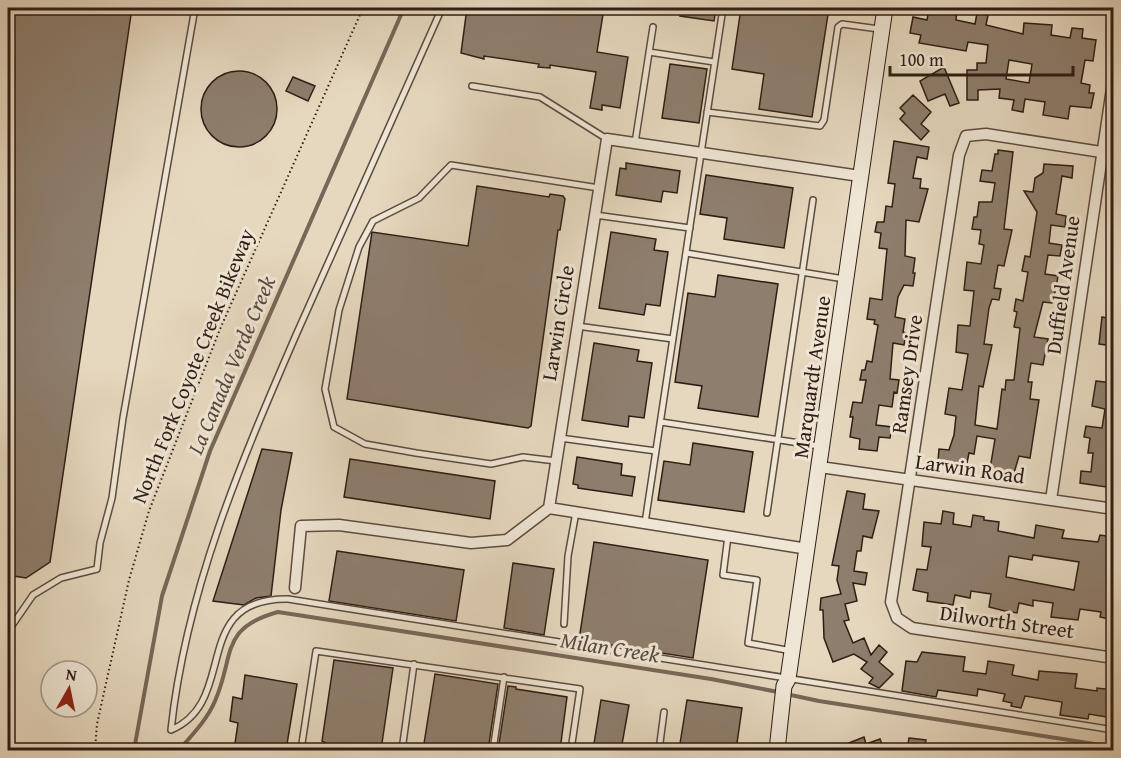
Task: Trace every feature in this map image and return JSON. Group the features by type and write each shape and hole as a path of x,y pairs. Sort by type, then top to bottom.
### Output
{"street":[{"name":"Marquardt Avenue","path":"777,750 885,8"},
{"name":"Duffield Avenue","path":"1051,500 1108,153 1113,75"},
{"name":"Ramsey Drive","path":"897,618 891,602 959,155 966,136 986,134 1108,153"},
{"path":"607,139 860,176"},
{"name":"Larwin Circle","path":"549,508 607,139"},
{"name":"Larwin Road","path":"820,467 1113,509"},
{"path":"295,588 301,526 339,525 471,543 507,540 549,508 808,549"},
{"name":"Dilworth Street","path":"897,618 912,628 1113,658"}],"lane":[{"path":"8,627 11,627 33,595 61,578 97,569 100,543 112,498 123,418 195,8"},
{"path":"442,8 255,430 224,510 189,625 171,730 183,725 201,704 228,624 240,611 270,599 288,599 786,689 1113,730"},
{"path":"645,523 723,8"},
{"path":"707,112 817,128 824,120 838,27 842,24 881,30"},
{"path":"635,143 653,27"},
{"path":"649,52 714,63"},
{"path":"472,86 540,96 607,139"},
{"path":"556,461 523,457 490,464 364,444 334,427 325,388 339,310 359,247 372,221 418,198 452,165 599,188"},
{"path":"767,513 813,200"},
{"path":"595,215 690,228"},
{"path":"686,253 846,280"},
{"path":"577,326 673,339"},
{"path":"661,422 823,446"},
{"path":"560,438 656,451"},
{"path":"564,624 568,555 576,512"},
{"path":"728,536 723,574 758,580 748,643 793,651"},
{"path":"301,750 316,651 579,689 571,750"},
{"path":"402,750 414,664"},
{"path":"492,750 504,677"},
{"path":"659,750 664,712"}],"path":[{"name":"North Fork Coyote Creek Bikeway","path":"95,750 97,724 126,591 153,501 220,330 363,8"}],"building":[{"path":"8,8 132,8 50,562 26,578 8,575"},
{"path":"467,8 604,8 597,52 628,57 620,108 602,105 602,110 590,108 596,72 550,65 550,68 538,67 539,64 484,56 484,59 461,53"},
{"path":"681,8 716,8 714,21 680,16"},
{"path":"741,8 829,8 812,117 759,109 764,74 732,69"},
{"path":"929,8 957,10 956,20 975,24 977,13 988,15 986,25 1023,34 1024,23 1052,25 1051,35 1070,38 1072,28 1083,29 1082,38 1096,40 1093,61 1085,60 1081,83 1090,85 1089,93 1094,93 1091,108 1070,106 1068,119 1043,115 1045,102 1025,99 1023,112 1012,110 1014,100 999,98 1000,89 978,90 978,100 967,100 967,70 977,70 977,63 986,63 988,45 968,42 966,51 919,43 921,35 910,33 913,17 927,20","holes":["1009,60 1032,64 1029,83 1006,79"]},
{"path":"670,64 707,69 699,123 662,118"},
{"path":"944,67 959,103 950,106 945,94 928,101 920,81"},
{"path":"239,71 253,74 266,82 274,95 277,109 274,123 266,136 253,144 239,147 225,144 212,136 204,123 201,109 204,95 212,82 225,74"},
{"path":"293,77 315,86 308,101 286,91"},
{"path":"913,95 931,112 921,124 929,131 921,140 900,119 905,113 900,108"},
{"path":"894,141 929,147 927,159 917,157 913,178 921,179 920,188 928,189 919,222 906,220 905,256 915,258 913,273 915,273 913,286 904,285 898,297 895,317 905,319 903,332 906,333 904,345 893,343 890,379 899,380 897,393 894,392 892,407 879,405 876,425 892,427 890,438 879,437 877,451 859,449 860,439 850,437 853,417 850,417 853,402 862,403 866,380 860,380 862,370 865,370 867,361 872,362 878,325 874,324 875,320 867,319 870,298 882,300 887,249 879,248 881,233 875,232 877,222 884,222 886,206 892,207 895,184 888,183"},
{"path":"998,150 1013,152 1004,229 1012,230 1004,266 998,265 994,288 1001,289 999,300 992,299 989,308 984,344 992,345 983,387 979,386 975,425 997,429 1002,389 1005,390 1006,380 1014,380 1020,328 1014,327 1017,312 1014,311 1016,299 1023,301 1028,272 1022,271 1025,256 1030,257 1037,212 1024,191 1033,192 1035,178 1043,173 1044,164 1073,166 1072,178 1062,176 1056,214 1066,216 1065,227 1051,225 1049,243 1062,245 1060,256 1048,255 1045,274 1058,276 1056,288 1052,303 1043,302 1034,337 1048,339 1043,365 1031,363 1028,382 1032,382 1030,399 1039,400 1030,458 1019,456 1014,473 990,469 995,439 977,436 974,454 969,453 967,463 938,461 939,449 949,450 954,435 956,416 945,414 949,388 962,390 968,354 956,352 958,325 970,326 974,291 964,290 967,262 981,264 984,245 979,244 981,230 972,229 974,217 977,217 979,202 992,202 995,183 980,181 982,170 992,171"},
{"path":"626,163 680,171 677,193 663,191 661,202 616,195 620,168 626,169"},
{"path":"706,175 793,188 784,248 724,239 727,218 700,214"},
{"path":"477,186 549,197 550,194 563,196 565,199 560,230 558,230 531,426 528,428 347,399 372,232 468,246"},
{"path":"611,232 656,239 654,250 668,252 660,306 646,304 644,315 599,308"},
{"path":"718,275 778,284 758,417 698,408 702,386 675,382 688,293 715,297"},
{"path":"1102,317 1113,319 1113,346 1099,344"},
{"path":"594,343 639,350 637,361 652,363 644,418 629,416 628,427 582,420"},
{"path":"1096,381 1113,383 1113,488 1080,483 1081,471 1091,472 1093,453 1088,453 1090,438 1084,437 1086,426 1102,428 1105,409 1092,406"},
{"path":"693,443 753,452 744,512 658,500 664,461 690,465"},
{"path":"262,449 292,453 281,510 271,596 256,598 244,605 213,601"},
{"path":"577,457 622,464 621,475 635,477 632,496 578,488 578,485 573,484"},
{"path":"350,459 495,481 490,519 344,497"},
{"path":"847,491 865,494 863,509 879,511 872,538 863,536 861,551 857,551 854,571 867,573 865,585 853,583 857,601 845,604 849,620 844,621 853,643 864,638 871,655 879,645 887,652 879,662 893,674 879,688 869,683 873,678 861,669 867,662 854,654 833,662 824,638 823,610 820,610 821,598 841,594 837,580 839,566 832,565"},
{"path":"943,511 954,513 953,524 971,527 973,515 984,517 984,520 999,522 998,531 1034,538 1036,525 1064,530 1062,538 1098,542 1100,535 1113,537 1113,620 1100,617 1101,612 1080,609 1078,620 1051,617 1053,603 1033,600 1033,606 1019,603 1017,613 1005,611 989,607 991,594 971,591 970,598 955,595 953,605 927,601 928,593 913,590 917,569 927,570 931,547 922,546 924,522 941,524","holes":["1033,555 1079,562 1074,590 1006,577 1009,556 1032,560"]},
{"path":"594,542 708,560 693,658 579,640"},
{"path":"337,551 464,570 456,621 329,601"},
{"path":"513,563 554,569 544,635 504,628"},
{"path":"922,652 965,657 963,671 986,674 988,661 1014,665 1012,675 1038,680 1039,671 1077,674 1075,688 1097,691 1097,688 1113,690 1113,718 1089,714 1088,719 1060,715 1062,702 1025,696 1021,708 1011,706 1012,703 1003,701 1005,694 978,689 977,696 938,690 936,697 902,691 906,661 917,662"},
{"path":"334,660 393,668 381,750 337,750 322,741"},
{"path":"435,674 498,684 488,750 423,750"},
{"path":"245,675 297,684 286,750 234,750 238,723 230,721 233,697 242,699"},
{"path":"508,686 567,697 560,750 498,750"},
{"path":"601,700 629,705 621,750 593,750"},
{"path":"687,700 742,708 736,750 679,750"},
{"path":"864,737 866,744 880,739 884,750 831,750"},
{"path":"909,738 926,740 924,750 907,750"}],"waterway":[{"name":"La Canada Verde Creek","path":"134,750 162,596 210,451 404,8"},
{"name":"Milan Creek","path":"179,750 212,708 237,635 246,626 278,612 711,679 778,692"},
{"name":"Milan Creek","path":"786,694 1114,747"}]}
